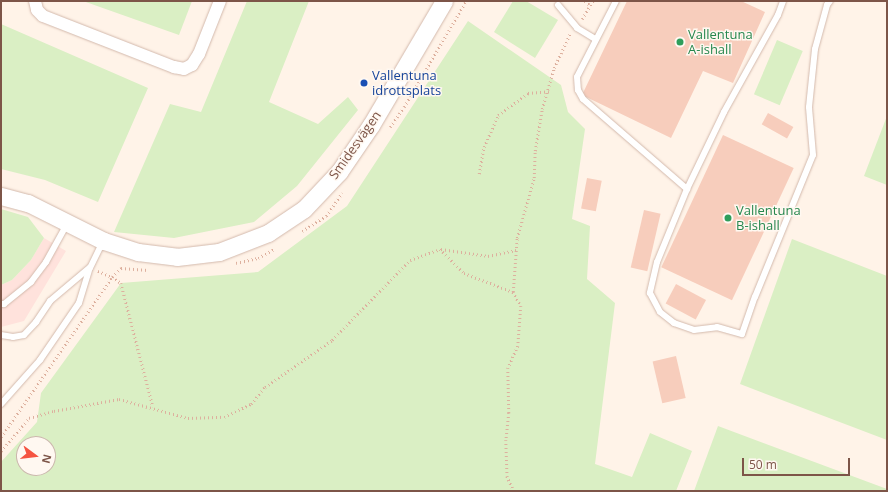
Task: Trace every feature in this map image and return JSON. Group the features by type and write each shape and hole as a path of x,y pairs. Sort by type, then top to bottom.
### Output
{"main road":[{"name":"Smidesvägen","path":"1,196 28,203 67,224 104,241 138,252 177,257 219,252 268,233 304,209 339,172 371,124 444,1"}],"street":[{"path":"35,1 37,10 43,16 174,67 184,69 192,65 198,54 220,1"}],"lane":[{"path":"616,1 595,39 577,77 578,90 583,99 687,189"},
{"path":"783,1 778,15 724,112 687,189 657,262 650,293 660,312 674,323 694,330 717,327 742,334 755,297 812,155 809,107 815,49 827,5 830,1"},
{"path":"558,5 576,28 595,39"},
{"path":"1,304 4,304 31,282 46,262 67,224"},
{"path":"1,404 40,360 79,303 90,268 104,241"},
{"path":"1,335 13,337 24,335 36,322 50,301 90,268"}],"path":[{"path":"586,1 590,5"},
{"path":"514,491 507,476 506,440 509,413 508,368 518,346 521,306 513,292 517,238 534,178 535,151 542,109 557,62 571,30 576,28 593,1"},
{"path":"479,174 484,147 498,115 528,93 549,91"},
{"path":"1,451 29,418 54,411 119,399 153,407 188,418 224,417 251,404 265,387 332,340 410,260 440,249 488,256 516,250"},
{"path":"440,249 464,273 513,292"},
{"path":"1,437 112,277 121,283 153,407"}],"shaded area":[{"path":"44,238 66,251 24,321 1,327 1,285 12,280 31,260"}],"green space":[{"path":"83,1 192,1 179,35"},
{"path":"247,1 309,1 269,102 318,124 348,97 358,110 297,186 254,222 174,238 114,232 170,104 201,112"},
{"path":"513,1 526,1 558,20 535,58 494,32"},
{"path":"468,21 561,85 568,112 585,129 572,219 590,226 587,279 615,303 595,464 632,477 650,433 692,451 676,491 1,491 1,462 16,445 16,476 56,476 56,436 24,436 37,422 41,393 121,283 258,272 347,206"},
{"path":"1,24 148,88 98,202 45,180 1,169"},
{"path":"777,40 803,51 780,105 754,94"},
{"path":"887,116 887,185 864,176"},
{"path":"1,209 28,217 44,238 31,260 12,280 1,285"},
{"path":"792,239 887,276 887,440 740,384"},
{"path":"718,426 887,489 887,491 694,491"}],"building":[{"name":"Vallentuna A-ishall","path":"627,1 741,1 765,12 733,83 703,71 671,138 582,95"},
{"path":"768,113 793,127 787,138 762,124"},
{"name":"Vallentuna B-ishall","path":"723,135 794,168 732,300 661,267"},
{"path":"587,178 602,181 596,211 581,208"},
{"path":"644,210 661,214 647,271 631,267"},
{"path":"676,284 706,300 696,319 666,303"},
{"path":"676,356 686,398 662,403 653,361"}],"place":[{"name":"Vallentuna A-ishall","path":"680,42"},
{"name":"Vallentuna idrottsplats","path":"364,83"},
{"name":"Vallentuna B-ishall","path":"728,218"}]}
